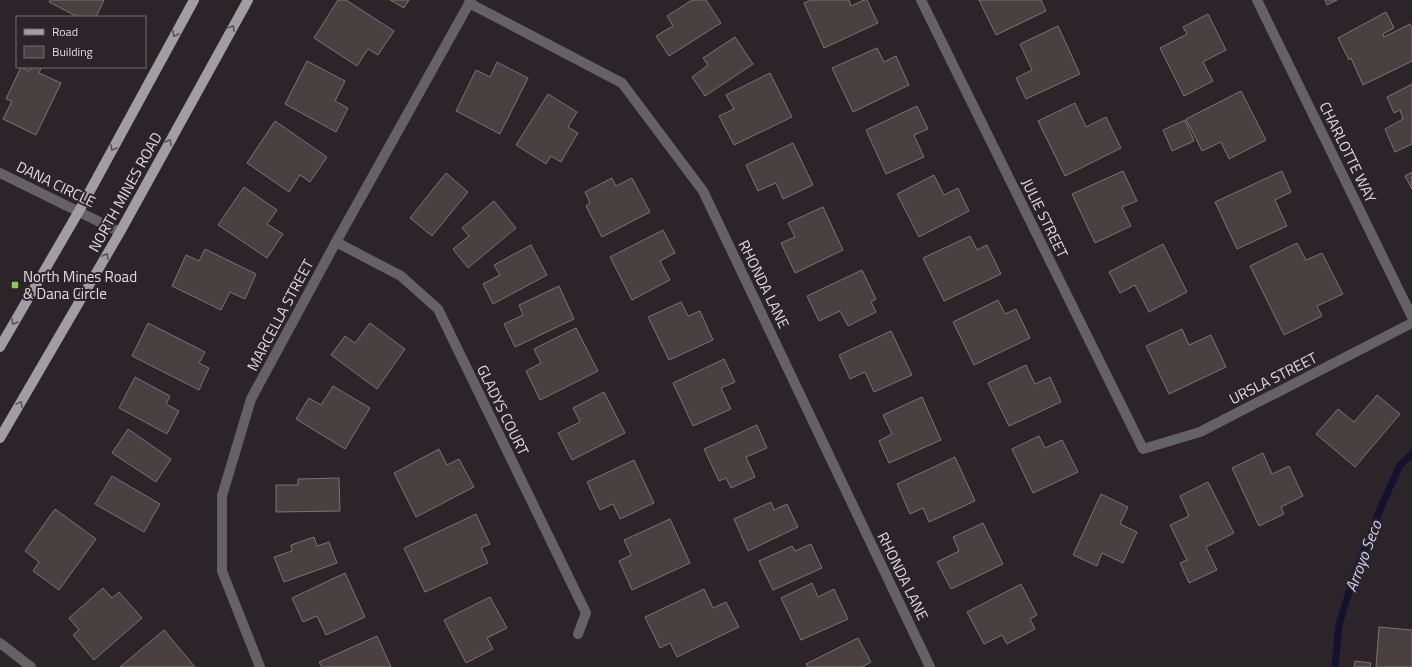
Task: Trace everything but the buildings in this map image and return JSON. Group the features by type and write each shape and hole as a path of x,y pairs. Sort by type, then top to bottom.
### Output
{"main road":[{"name":"NORTH MINES ROAD","path":"0,347 79,212 194,0"},
{"name":"NORTH MINES ROAD","path":"0,438 120,232 248,0"}],"street":[{"name":"JULIE STREET","path":"921,0 1143,449"},
{"name":"CHARLOTTE WAY","path":"1257,0 1412,317"},
{"name":"MARCELLA STREET","path":"260,667 222,571 222,496 251,399 336,242 470,2"},
{"name":"RHONDA LANE","path":"470,2 622,83 703,191 930,667"},
{"name":"DANA CIRCLE","path":"0,174 120,232"},
{"name":"GLADYS COURT","path":"336,242 401,276 438,309 586,613 578,634"},
{"name":"URSLA STREET","path":"1143,449 1200,432 1412,323"},
{"path":"0,643 31,667"}],"waterway":[{"name":"Arroyo Seco","path":"1335,667 1339,625 1351,585 1381,507 1400,465 1412,454"}],"place":[{"name":"North Mines Road & Dana Circle","path":"15,285"}]}
